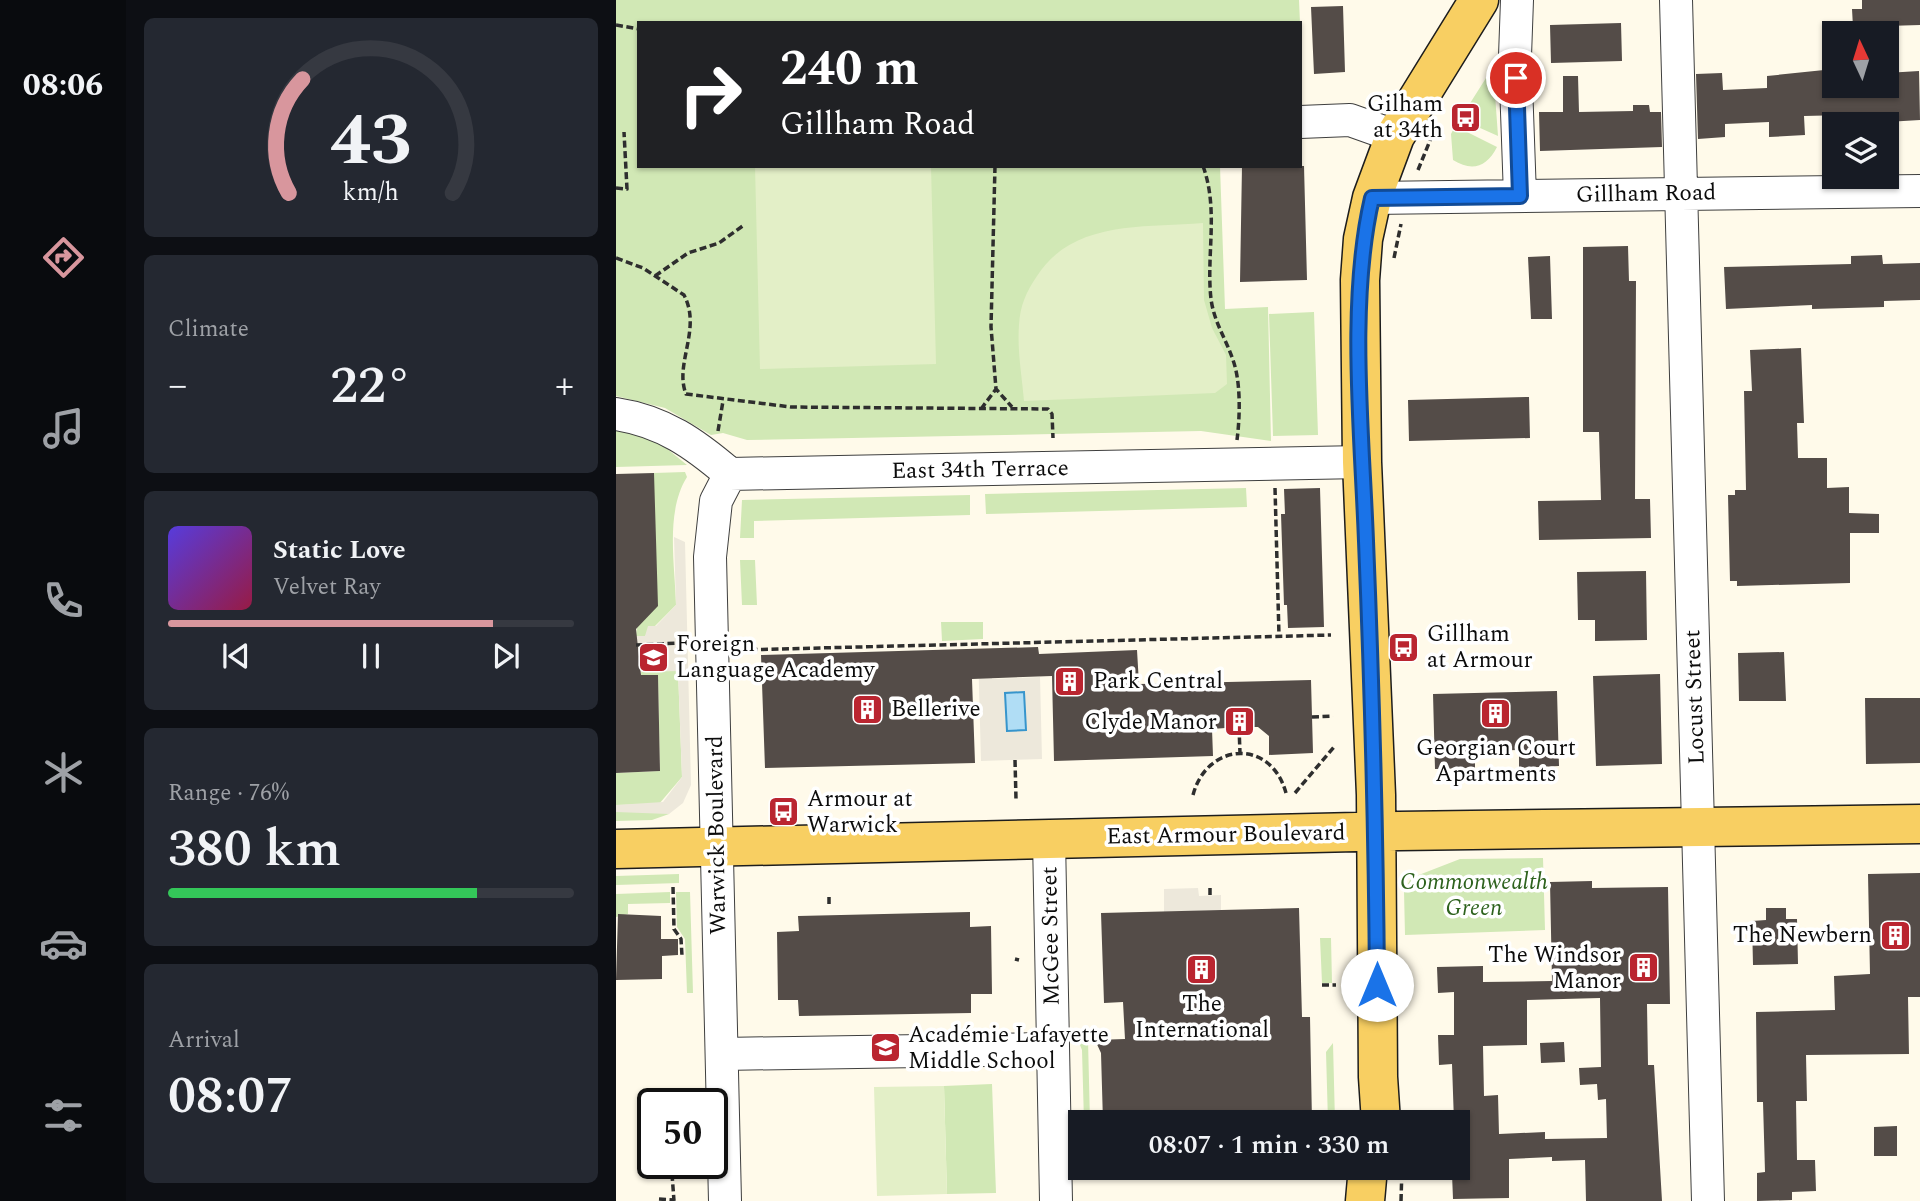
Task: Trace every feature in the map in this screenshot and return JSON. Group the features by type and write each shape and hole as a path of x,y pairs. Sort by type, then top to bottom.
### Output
{"main road":[{"path":"1380,1110 1376,832 1362,462 1360,280 1363,239 1390,198 1395,136 1479,0"},
{"name":"East Armour Boulevard","path":"616,849 1376,832 1920,824"},
{"path":"1374,1110 1378,1077"},
{"path":"1365,1201 1367,1180"},
{"path":"1384,1201 1385,1180"}],"street":[{"path":"1517,0 1515,56 1520,196"},
{"name":"Locust Street","path":"1676,0 1708,1201"},
{"path":"1302,122 1350,120 1395,136"},
{"name":"Gillham Road","path":"1390,198 1920,191"},
{"path":"616,414 646,419 694,443 730,474"},
{"name":"East 34th Terrace","path":"730,474 1237,467 1362,462"},
{"name":"Warwick Boulevard","path":"725,1201 710,557 716,501 730,474"},
{"name":"McGee Street","path":"1049,839 1056,1201"},
{"path":"722,1054 1053,1049"}],"path":[{"path":"616,25 637,29"},
{"path":"1392,263 1390,198 1436,126"},
{"path":"616,188 628,189 624,132"},
{"path":"981,409 996,389 991,271 995,168"},
{"path":"1204,168 1210,185 1211,298 1219,332 1234,361 1238,412 1236,442"},
{"path":"655,276 688,253 719,243 744,225"},
{"path":"616,258 655,276 684,295 690,305 690,341 684,376 686,394 723,401 791,407 1050,410 1053,438"},
{"path":"996,389 1013,408"},
{"path":"715,436 723,401"},
{"path":"1275,484 1279,636"},
{"path":"740,650 1331,635"},
{"path":"636,645 681,643"},
{"path":"1312,717 1333,716"},
{"path":"1239,727 1240,753"},
{"path":"1295,793 1334,747"},
{"path":"1193,795 1199,776 1209,765 1240,753 1257,756 1272,766 1286,793"},
{"path":"1015,760 1016,799"},
{"path":"673,887 674,929 681,939 682,956"},
{"path":"1210,888 1210,896"},
{"path":"829,897 830,906"},
{"path":"1322,985 1336,985"},
{"path":"659,1199 674,1200 672,1179"},
{"path":"1401,1201 1402,1180"}],"green space":[{"path":"616,0 1299,0 1300,21 637,21 637,168 1220,168 1225,309 1268,307 1271,441 1201,431 747,440 723,433 711,435 665,408 616,396"},
{"path":"1493,67 1498,136 1460,119"},
{"path":"1455,126 1497,147 1489,159 1478,166 1466,166 1453,160 1451,134"},
{"path":"755,168 931,168 936,364 760,369"},
{"path":"1203,223 1204,300 1212,328 1226,355 1227,384 1215,393 1024,401 1019,344 1021,312 1030,288 1052,258 1070,245 1111,230"},
{"path":"1314,312 1318,435 1273,436 1269,314"},
{"path":"616,429 660,443 687,465 616,467"},
{"path":"685,472 687,477 680,491 674,522 676,605 645,636 636,636 654,473"},
{"path":"1246,488 1247,507 986,514 985,494"},
{"path":"970,495 970,515 754,521 754,538 740,538 742,500"},
{"path":"740,560 755,560 757,605 742,605"},
{"path":"941,622 983,622 983,639 942,641"},
{"path":"678,670 682,777 659,804 616,805 616,773 660,771 658,675 641,675 641,672"},
{"path":"663,811 669,814 652,820 616,821 616,812"},
{"name":"Commonwealth Green","path":"1543,858 1545,930 1405,935 1404,891 1411,878 1460,859"},
{"path":"679,874 679,883 616,885 616,876"},
{"path":"670,892 670,903 628,904 628,914 616,917 616,894"},
{"path":"676,892 690,892 693,993 687,993 685,939 677,927"},
{"path":"1320,938 1331,938 1332,983 1322,983"},
{"path":"1078,1040 1088,1040 1090,1110 1084,1110 1082,1050"},
{"path":"1333,1043 1335,1110 1328,1110 1326,1052"},
{"path":"992,1084 996,1193 947,1194 944,1086"},
{"path":"944,1086 947,1194 877,1196 874,1087"}],"shaded area":[{"path":"674,537 685,542 691,785 683,803 669,814 616,812 616,805 663,802 682,777 678,671 641,672 641,657 636,657 636,636 645,636 648,626 656,626 676,605"},
{"path":"990,649 992,679 1040,677 1042,759 981,761 978,650"},
{"path":"1198,888 1199,896 1221,895 1221,910 1164,912 1164,889"}],"water":[{"path":"1024,692 1026,730 1007,731 1005,693"}],"building":[{"path":"1862,0 1920,0 1920,25 1899,26 1899,21 1853,21 1852,9 1862,9"},
{"path":"1343,6 1345,72 1314,74 1311,7"},
{"path":"1621,23 1622,61 1551,63 1550,25"},
{"path":"1822,70 1822,98 1899,98 1899,72 1919,71 1920,120 1899,121 1899,112 1822,112 1822,116 1804,116 1805,135 1769,137 1769,122 1725,124 1725,137 1698,139 1696,74 1722,73 1723,90 1767,88 1767,76"},
{"path":"1563,76 1578,76 1579,112 1633,111 1633,105 1649,105 1650,112 1661,112 1662,147 1540,151 1539,112 1563,112"},
{"path":"1304,166 1307,280 1240,282 1242,168"},
{"path":"1628,246 1629,281 1636,281 1635,499 1650,499 1651,538 1539,540 1538,501 1601,500 1599,432 1583,432 1583,247"},
{"path":"1882,255 1883,264 1920,263 1920,300 1884,301 1884,307 1812,309 1812,305 1726,309 1724,267 1851,264 1851,256"},
{"path":"1550,256 1552,319 1531,319 1528,257"},
{"path":"1801,348 1804,423 1797,423 1798,458 1827,458 1827,488 1849,487 1849,513 1879,514 1879,533 1850,533 1850,583 1737,586 1737,581 1730,581 1728,495 1735,495 1735,490 1746,490 1744,391 1752,391 1750,350"},
{"path":"1529,397 1530,438 1409,441 1408,400"},
{"path":"654,473 658,606 636,629 641,675 658,675 660,771 616,773 616,474"},
{"path":"1320,488 1324,627 1288,628 1287,605 1284,605 1281,514 1285,514 1284,489"},
{"path":"1646,571 1647,640 1595,641 1595,620 1578,620 1577,572"},
{"path":"1038,647 1039,654 1137,650 1139,684 1311,680 1313,753 1269,755 1269,736 1258,727 1239,727 1212,729 1213,756 1054,761 1052,676 972,679 975,763 765,768 761,655"},
{"path":"1784,652 1786,701 1739,701 1738,653"},
{"path":"1660,674 1662,764 1596,766 1593,676"},
{"name":"Georgian Court Apartments","path":"1557,691 1559,766 1519,768 1519,750 1475,751 1475,768 1435,769 1433,694"},
{"path":"1865,698 1920,698 1920,763 1866,764"},
{"path":"1920,873 1920,997 1908,997 1909,1054 1806,1055 1807,1101 1796,1101 1797,1160 1815,1160 1816,1191 1792,1192 1792,1200 1757,1201 1757,1173 1765,1172 1763,1102 1757,1102 1756,1012 1835,1010 1834,976 1870,974 1868,874"},
{"path":"1592,881 1592,888 1668,887 1670,1004 1647,1004 1648,1065 1654,1065 1662,1201 1586,1201 1585,1160 1552,1161 1552,1157 1509,1159 1509,1198 1453,1199 1452,1180 1470,1180 1470,1110 1454,1110 1452,1064 1439,1065 1438,1035 1454,1035 1454,992 1438,993 1437,967 1483,966 1483,982 1552,981 1550,882","holes":["1600,998 1601,1067 1579,1068 1580,1085 1597,1084 1598,1100 1606,1099 1607,1138 1545,1139 1545,1132 1499,1134 1498,1095 1484,1096 1483,1046 1527,1045 1527,1000"]},
{"path":"1299,908 1302,1017 1310,1017 1312,1110 1103,1110 1101,1053 1095,1040 1125,1039 1123,1002 1104,1003 1101,913"},
{"path":"1766,908 1786,908 1786,919 1797,919 1798,964 1753,965 1752,921 1766,920"},
{"path":"970,912 970,927 991,926 992,994 971,994 971,1013 799,1016 798,1000 778,1000 777,932 799,931 798,916"},
{"path":"618,914 661,916 661,939 678,939 678,955 662,956 662,979 616,980"},
{"path":"1564,1042 1565,1062 1541,1063 1540,1043"},
{"path":"1897,1126 1897,1156 1874,1156 1874,1127"}],"place":[{"name":"Gilham at 34th","path":"1466,117"},
{"name":"Gillham at Armour","path":"1404,647"},
{"name":"Foreign Language Academy","path":"653,657"},
{"name":"Park Central","path":"1070,681"},
{"name":"Bellerive","path":"868,709"},
{"name":"Georgian Court Apartments","path":"1496,714"},
{"name":"Clyde Manor","path":"1240,722"},
{"name":"Armour at Warwick","path":"784,812"},
{"name":"The Newbern","path":"1895,935"},
{"name":"The Windsor Manor","path":"1644,968"},
{"name":"The International","path":"1202,970"},
{"name":"Académie Lafayette Middle School","path":"885,1048"}],"route":[{"path":"1377,985 1376,795 1362,462 1360,280 1363,239 1372,198 1520,196 1516,78"}]}
